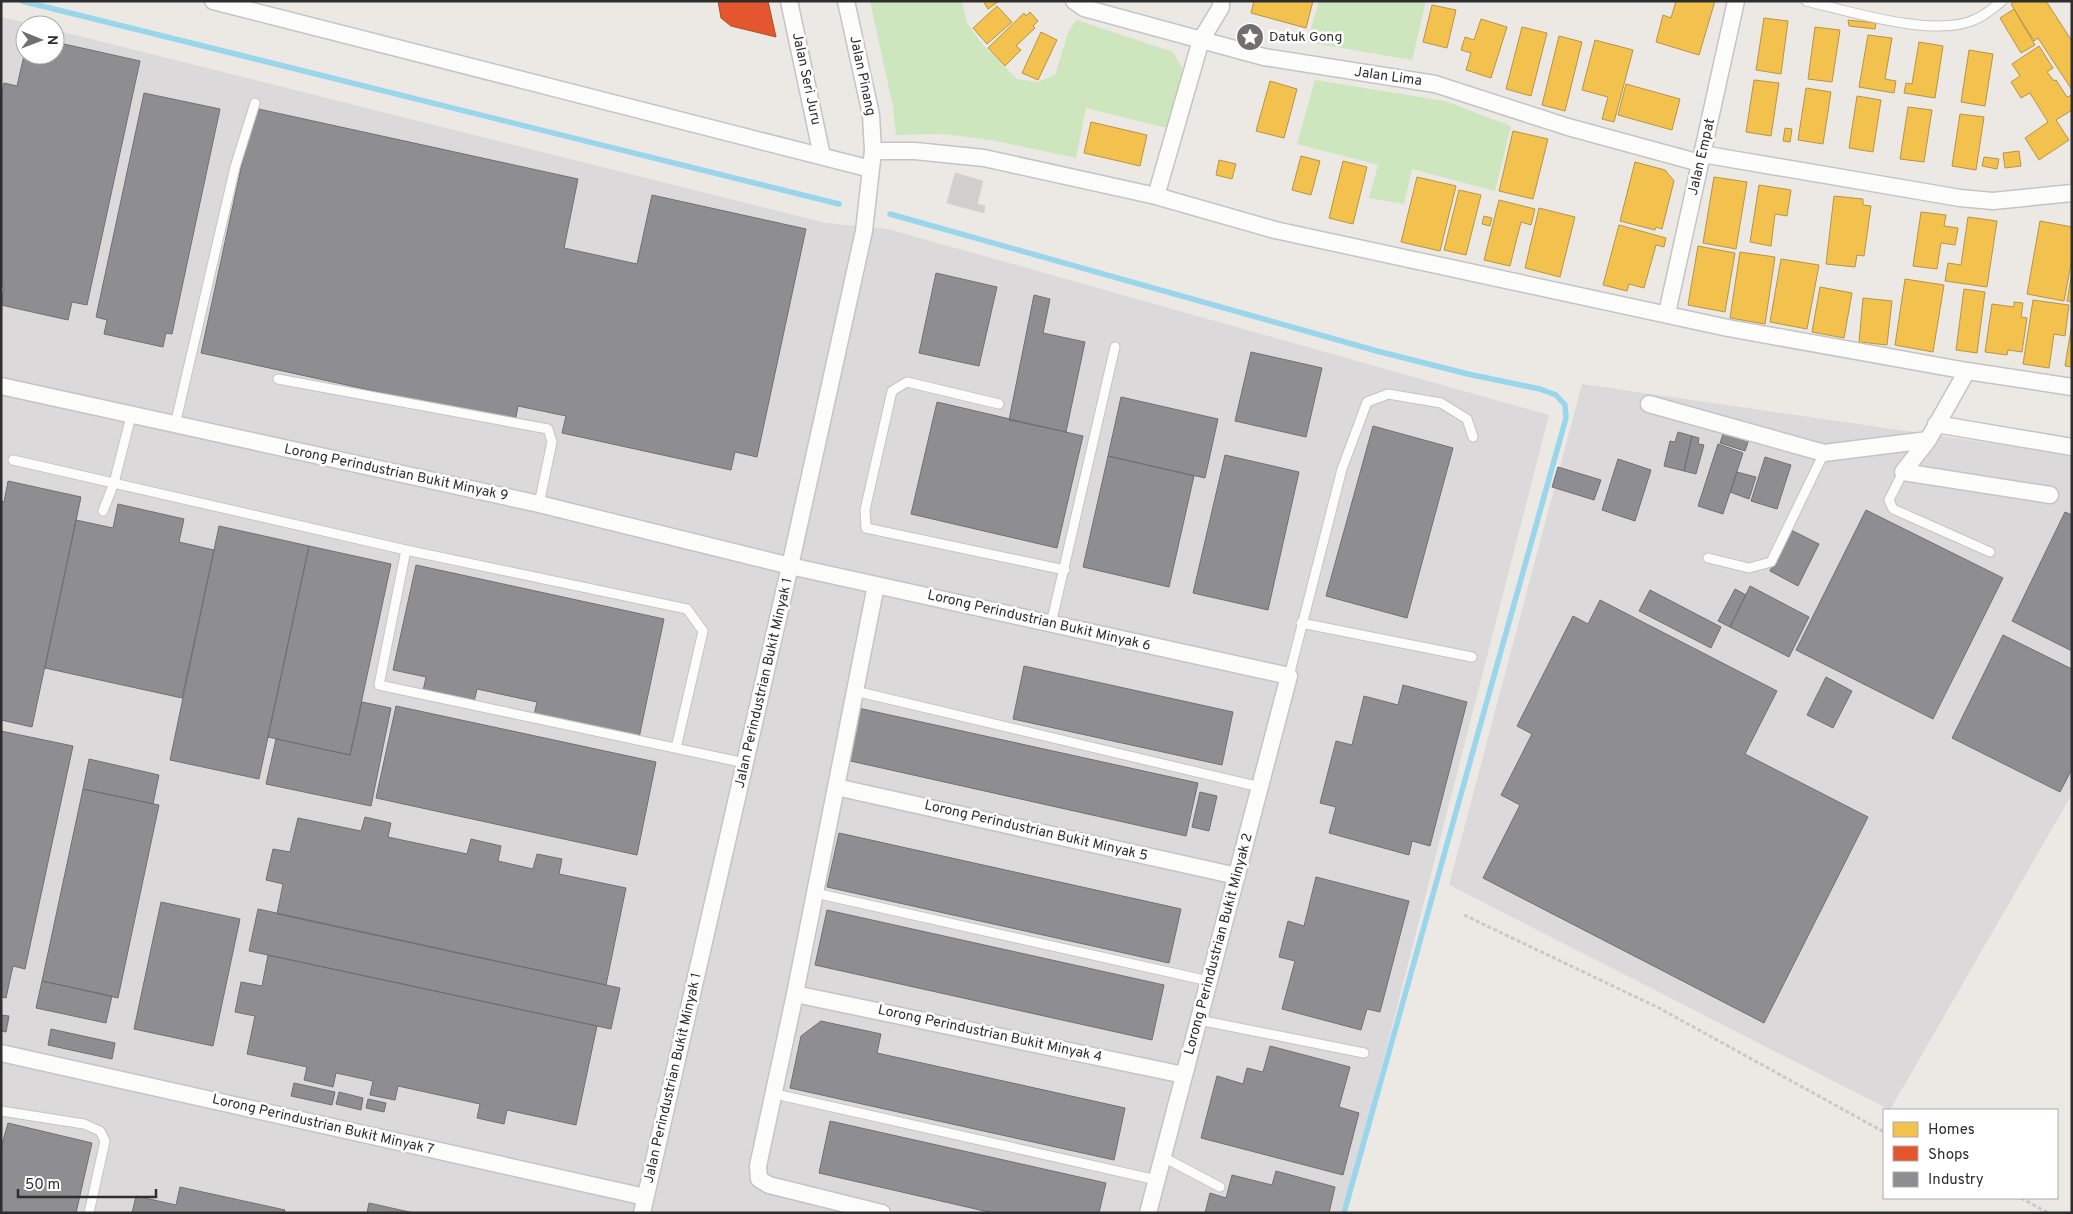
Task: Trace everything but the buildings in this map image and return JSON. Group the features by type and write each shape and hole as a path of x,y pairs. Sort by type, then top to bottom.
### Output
{"street":[{"path":"213,1 871,169"},
{"name":"Jalan Seri Juru","path":"789,1 822,156"},
{"name":"Jalan Pinang","path":"846,1 871,115 873,151"},
{"name":"Jalan Lima","path":"1074,1 1084,8 1273,59 1435,84 1568,127 1701,159 1960,198 1993,201 2072,193"},
{"path":"1156,196 1201,40 1221,7 1221,1"},
{"name":"Jalan Empat","path":"1667,313 1736,1"},
{"path":"873,151 914,151 984,158 1156,196 1274,230 1667,313 1728,328 1967,371 2072,387"},
{"name":"Jalan Perindustrian Bukit Minyak 1","path":"644,1205 746,763 864,231 873,151"},
{"path":"1967,371 1928,440 1903,472 2050,495"},
{"name":"Lorong Perindustrian Bukit Minyak 9","path":"1,386 175,426 539,504 790,566"},
{"path":"1649,404 1824,453 1928,440"},
{"path":"1936,424 2072,447"},
{"name":"Lorong Perindustrian Bukit Minyak 6","path":"790,566 1289,676"},
{"path":"876,584 775,1094 758,1166 760,1179 768,1185 882,1213"},
{"name":"Lorong Perindustrian Bukit Minyak 2","path":"1148,1213 1289,676"},
{"name":"Lorong Perindustrian Bukit Minyak 5","path":"836,787 1236,876"},
{"name":"Lorong Perindustrian Bukit Minyak 4","path":"795,994 1184,1075"},
{"name":"Lorong Perindustrian Bukit Minyak 7","path":"1,1053 644,1205"}],"lane":[{"path":"1806,1 1910,24 1951,25 1975,20 2002,1"},
{"path":"175,426 235,167 255,103"},
{"path":"1051,624 1115,347"},
{"path":"278,378 548,429 552,442 539,504"},
{"path":"999,404 906,382 892,391 865,510 866,528 1065,570"},
{"path":"1289,676 1301,623 1342,469 1367,402 1388,394 1441,403 1467,419 1473,436"},
{"path":"103,511 114,484 132,416"},
{"path":"1708,558 1750,568 1771,562 1824,453"},
{"path":"13,460 406,550 687,609 703,632 676,748"},
{"path":"1903,472 1889,500 1893,509 1990,552"},
{"path":"406,550 379,685 746,763"},
{"path":"1301,623 1472,657"},
{"path":"855,691 1260,787"},
{"path":"815,893 1209,981"},
{"path":"1199,1020 1364,1053"},
{"path":"775,1094 1157,1180"},
{"path":"1,1111 84,1124 100,1131 106,1141 89,1213"},
{"path":"1163,1157 1220,1187"}],"path":[{"path":"1464,915 1659,1008 1883,1131"},
{"path":"2023,1199 2048,1213"}],"shaded area":[{"path":"1,17 15,20 15,65 65,65 65,33 826,223 888,229 1549,415 1344,1213 1,1213"},
{"path":"1582,384 2072,455 2072,794 1891,1109 1449,885"}],"green space":[{"path":"870,1 962,1 967,23 983,45 1017,79 1038,82 1055,75 1069,30 1077,20 1173,52 1183,69 1167,128 1086,108 1076,158 991,140 944,134 896,135 893,107"},
{"path":"1319,1 1426,1 1412,60 1307,42"},
{"path":"1315,80 1445,101 1511,126 1495,191 1412,169 1404,204 1369,198 1378,165 1297,144"}],"waterway":[{"path":"22,1 839,204"},
{"path":"890,214 1377,351 1468,374 1540,389 1556,395 1565,405 1566,418 1344,1213"}],"place":[{"name":"Datuk Gong","path":"1250,37"}]}
